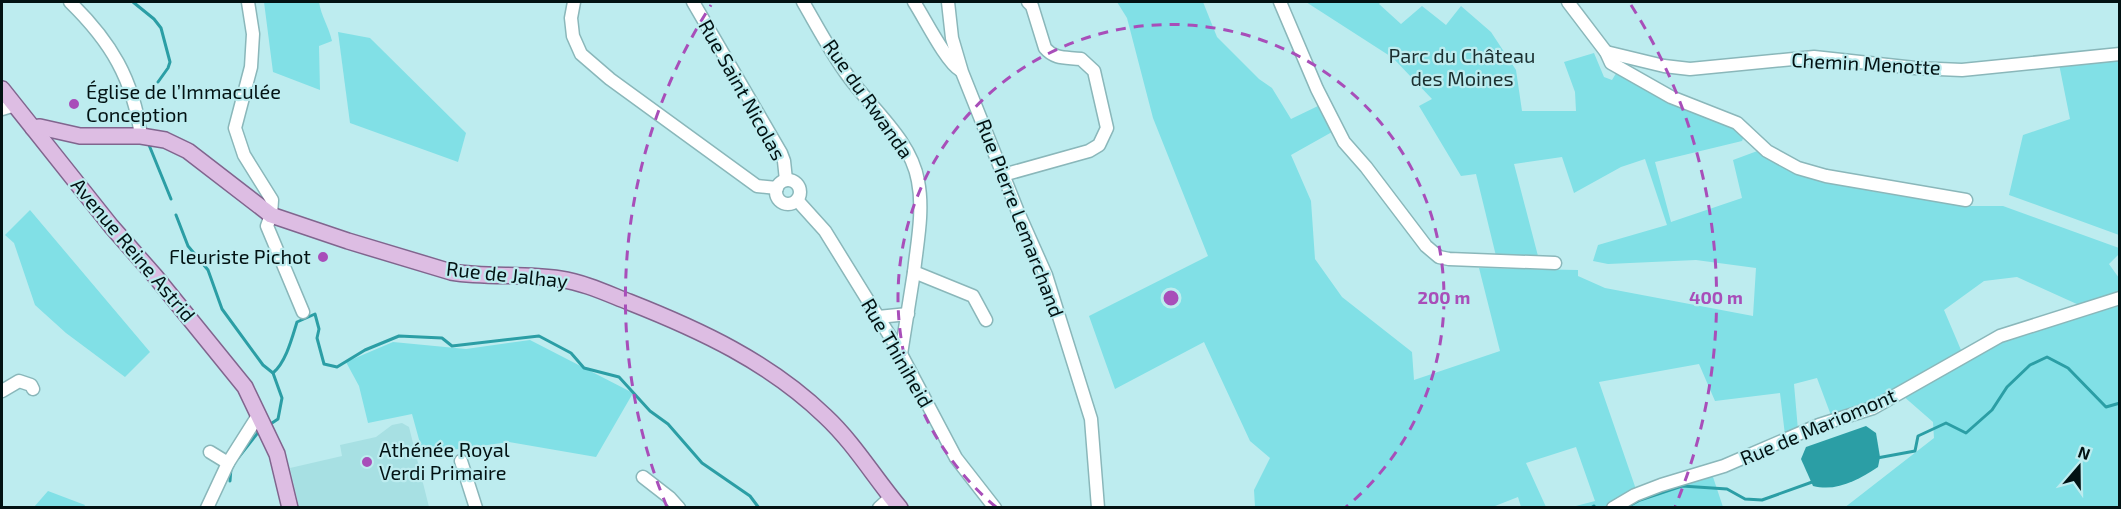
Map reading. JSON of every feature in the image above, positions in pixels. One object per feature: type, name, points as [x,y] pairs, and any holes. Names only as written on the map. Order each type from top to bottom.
[{"type":"main road","name":"Avenue Reine Astrid","points":[[2,89],[8,107],[33,128],[245,387],[260,414],[277,454],[290,507]]},
{"type":"main road","name":"Rue de Jalhay","points":[[33,128],[40,127],[80,136],[141,136],[165,140],[188,151],[271,215],[451,272],[559,279],[585,284],[685,323],[751,359],[826,416],[846,438],[890,504]]},
{"type":"street","points":[[70,2],[91,22],[118,61],[129,84],[141,136]]},
{"type":"street","points":[[248,2],[253,34],[251,68],[235,128],[244,155],[272,200],[271,215],[267,226],[303,312]]},
{"type":"street","name":"Rue Thiniheid","points":[[574,2],[573,36],[581,54],[610,79],[757,186],[781,184],[790,180],[797,184],[800,192],[797,200],[790,203],[782,202],[777,196],[781,184]]},
{"type":"street","name":"Rue Saint Nicolas","points":[[693,2],[781,153],[784,161],[781,184]]},
{"type":"street","name":"Rue du Rwanda","points":[[803,2],[847,75],[898,137],[915,167],[920,201],[914,272],[900,354]]},
{"type":"street","points":[[914,2],[955,68],[963,72]]},
{"type":"street","name":"Rue Pierre Lemarchand","points":[[948,2],[952,38],[963,72],[1003,175],[1046,275],[1090,419],[1098,507]]},
{"type":"street","points":[[1003,175],[1089,151],[1104,139],[1107,128],[1094,71],[1082,59],[1063,58],[1048,52],[1032,6],[1028,2]]},
{"type":"street","points":[[1280,2],[1317,89],[1344,142],[1426,246],[1439,257],[1449,259],[1555,263]]},
{"type":"street","points":[[1568,2],[1606,52],[1611,63],[1671,97],[1737,123],[1767,151],[1798,168],[1826,177],[1966,200]]},
{"type":"street","name":"Chemin Menotte","points":[[1606,52],[1664,66],[1690,69],[1814,57],[1915,68],[1962,70],[2120,54]]},
{"type":"street","name":"Rue Thiniheid","points":[[797,200],[825,231],[900,354],[956,458],[995,507]]},
{"type":"street","points":[[914,272],[973,296],[986,320]]},
{"type":"street","name":"Rue de Mariomont","points":[[1613,507],[1661,485],[1724,466],[1819,425],[1873,408],[2000,336],[2120,298]]},
{"type":"street","points":[[878,317],[908,314]]},
{"type":"street","points":[[2,392],[19,381],[33,389]]},
{"type":"street","points":[[207,507],[228,463],[260,414]]},
{"type":"street","points":[[210,452],[228,463]]},
{"type":"street","points":[[461,461],[476,507]]},
{"type":"street","points":[[643,477],[679,507]]},
{"type":"shaded area","name":"Athénée Royal Verdi Primaire","points":[[402,423],[409,427],[429,507],[299,507],[290,468],[342,456],[340,445],[376,437],[392,425]]},
{"type":"shaded area","points":[[1866,426],[1876,433],[1880,457],[1878,467],[1847,484],[1830,487],[1813,486],[1801,459],[1806,447]]},
{"type":"green space","points":[[264,2],[319,2],[332,41],[319,46],[320,90],[273,72]]},
{"type":"green space","name":"Parc du Château des Moines","points":[[1117,2],[1203,2],[1217,37],[1259,79],[1272,88],[1291,119],[1318,106],[1332,132],[1291,155],[1311,201],[1315,259],[1342,297],[1412,352],[1414,380],[1500,351],[1479,268],[1578,270],[1578,276],[1605,288],[1753,316],[1756,268],[1696,260],[1608,264],[1593,261],[1598,245],[1667,225],[1645,159],[1621,167],[1574,193],[1562,157],[1514,164],[1538,256],[1496,256],[1476,174],[1461,176],[1419,106],[1432,99],[1393,58],[1306,2],[1381,2],[1379,4],[1401,24],[1422,6],[1446,25],[1461,6],[1491,32],[1516,70],[1522,111],[1576,111],[1575,92],[1564,62],[1594,53],[1604,77],[1612,80],[1618,70],[1667,97],[1737,130],[1744,136],[1742,141],[1655,162],[1671,222],[1742,198],[1733,160],[1760,150],[1784,166],[1818,180],[1966,206],[2003,206],[2119,248],[2119,254],[2109,264],[2119,278],[2119,293],[2079,305],[2017,277],[1984,281],[1944,310],[1961,350],[1874,403],[1832,418],[1817,378],[1794,384],[1798,430],[1785,435],[1780,393],[1715,401],[1699,364],[1599,382],[1640,501],[1676,482],[1712,474],[1723,507],[1572,507],[1595,501],[1576,447],[1526,463],[1546,507],[1521,507],[1518,497],[1490,508],[1255,507],[1254,490],[1270,458],[1250,441],[1204,342],[1115,389],[1089,316],[1208,256],[1153,118],[1127,18]]},
{"type":"green space","points":[[338,32],[370,38],[466,133],[458,162],[350,123]]},
{"type":"green space","points":[[2119,58],[2119,235],[2009,195],[2023,135],[2070,119],[2059,64]]},
{"type":"green space","points":[[30,210],[150,352],[125,377],[66,333],[35,305],[14,243],[5,235]]},
{"type":"green space","points":[[2119,306],[2119,507],[1844,508],[1934,438],[1933,422],[1902,395],[1944,371],[2019,334]]},
{"type":"green space","points":[[530,340],[633,393],[596,457],[509,442],[423,454],[412,414],[368,423],[359,386],[346,362],[393,342],[466,349]]},
{"type":"green space","points":[[48,491],[85,505],[84,507],[34,507]]},
{"type":"waterway","points":[[133,2],[154,19],[161,28],[170,62],[158,82]]},
{"type":"waterway","points":[[149,145],[171,199]]},
{"type":"waterway","points":[[176,215],[188,246],[208,270],[222,309],[263,365],[273,373],[282,398],[278,419],[272,423]]},
{"type":"waterway","points":[[273,373],[285,356],[297,322],[315,314],[319,329],[317,338],[324,364],[337,367],[365,350],[399,336],[442,338],[452,346],[539,336],[571,353],[584,368],[619,377],[650,411],[668,424],[702,463],[750,496],[759,508]]},
{"type":"waterway","points":[[1877,458],[1915,451],[1918,436],[1946,423],[1966,433],[1992,410],[2007,387],[2030,365],[2047,357],[2068,368],[2106,407],[2120,403]]},
{"type":"waterway","points":[[238,458],[260,430]]},
{"type":"waterway","points":[[230,481],[231,468]]},
{"type":"waterway","points":[[1625,508],[1640,500],[1682,486],[1727,489],[1745,499],[1762,500],[1815,481]]},
{"type":"waterway","points":[[1591,508],[1594,506],[1595,508]]},
{"type":"place","name":"Église de l’Immaculée Conception","points":[[74,104]]},
{"type":"place","name":"Fleuriste Pichot","points":[[323,257]]},
{"type":"place","name":"Athénée Royal Verdi Primaire","points":[[367,462]]}]
